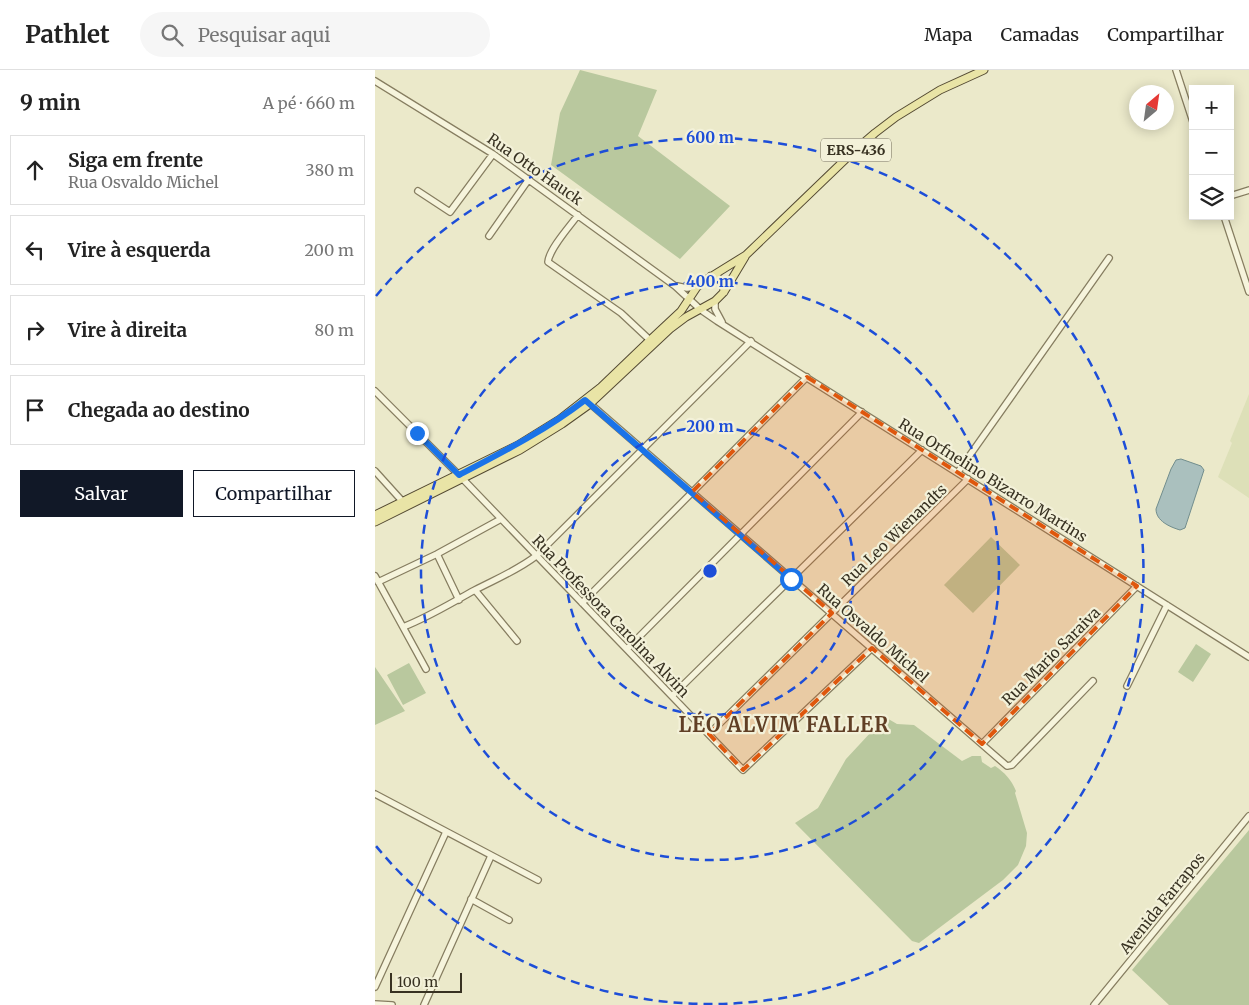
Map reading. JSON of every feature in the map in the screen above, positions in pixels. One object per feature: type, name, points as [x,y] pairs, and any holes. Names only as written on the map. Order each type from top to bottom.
[{"type":"main road","name":"ERS-436","points":[[375,515],[520,450],[562,424],[652,342],[691,299],[697,287],[711,276],[746,255],[875,133],[896,117],[940,90],[985,70]]},
{"type":"main road","name":"ERS-436","points":[[652,342],[686,316],[701,310],[715,301],[724,292],[746,255]]},
{"type":"main road","points":[[711,276],[715,276],[723,282],[724,292]]},
{"type":"main road","name":"ERS-436","points":[[375,522],[461,477]]},
{"type":"street","points":[[1176,70],[1189,110]]},
{"type":"street","name":"Rua Otto Hauck","points":[[375,81],[493,154],[675,286]]},
{"type":"street","points":[[418,191],[450,212],[493,154]]},
{"type":"street","points":[[489,236],[529,179]]},
{"type":"street","points":[[1234,195],[1249,190]]},
{"type":"street","points":[[578,215],[552,250],[548,259],[549,263],[621,313],[652,342]]},
{"type":"street","points":[[1225,220],[1249,292]]},
{"type":"street","points":[[958,472],[1109,258]]},
{"type":"street","points":[[675,286],[697,287]]},
{"type":"street","name":"Rua Orfnelino Bizarro Martins","points":[[675,286],[701,310],[1249,657]]},
{"type":"street","points":[[715,301],[715,309],[723,324]]},
{"type":"street","points":[[403,627],[459,600],[536,556],[751,342]]},
{"type":"street","points":[[582,603],[807,377]]},
{"type":"street","name":"Rua Professora Carolina Alvim","points":[[375,391],[461,477],[743,770],[872,648]]},
{"type":"street","name":"Rua Osvaldo Michel","points":[[588,402],[1009,767],[1093,681]]},
{"type":"street","points":[[627,649],[862,412]]},
{"type":"street","points":[[672,696],[922,450]]},
{"type":"street","points":[[375,471],[403,502]]},
{"type":"street","name":"Rua Leo Wienandts","points":[[709,734],[968,479]]},
{"type":"street","points":[[426,669],[377,579],[437,554],[501,519]]},
{"type":"street","points":[[437,554],[459,600]]},
{"type":"street","name":"Rua Mario Saraiva","points":[[982,744],[1137,586]]},
{"type":"street","points":[[475,590],[517,641]]},
{"type":"street","points":[[1127,686],[1167,605]]},
{"type":"street","points":[[375,794],[538,880]]},
{"type":"street","name":"Avenida Farrapos","points":[[1094,1005],[1249,816]]},
{"type":"street","points":[[375,987],[446,832]]},
{"type":"street","points":[[424,1005],[491,856]]},
{"type":"street","points":[[471,899],[509,920]]},
{"type":"street","points":[[375,1004],[392,1005]]},
{"type":"highlighted area","points":[[807,377],[1137,586],[982,744],[872,648],[743,770],[709,734],[832,613],[692,492]]},
{"type":"green space","points":[[580,70],[657,90],[638,136],[730,206],[680,259],[551,165],[560,113]]},
{"type":"green space","points":[[1249,394],[1249,498],[1218,477]]},
{"type":"green space","points":[[991,537],[1020,565],[973,613],[944,585]]},
{"type":"green space","points":[[1196,644],[1211,654],[1193,682],[1178,672]]},
{"type":"green space","points":[[409,663],[426,693],[403,705],[387,675]]},
{"type":"green space","points":[[375,667],[405,711],[375,725]]},
{"type":"green space","points":[[885,717],[897,724],[914,725],[962,761],[972,756],[981,756],[982,762],[991,768],[995,766],[1002,771],[1016,791],[1027,833],[1026,846],[1018,865],[1003,880],[919,943],[912,941],[795,823],[818,808],[846,759]]},
{"type":"green space","points":[[1249,830],[1249,1005],[1169,1005],[1132,970]]},
{"type":"water","points":[[1181,459],[1201,466],[1204,470],[1185,528],[1180,530],[1161,520],[1156,509],[1171,469],[1176,460]]},
{"type":"district","name":"LÉO ALVIM FALLER","points":[[784,724]]},
{"type":"route","points":[[417,433],[459,475],[518,445],[560,420],[585,400],[791,579]]}]
